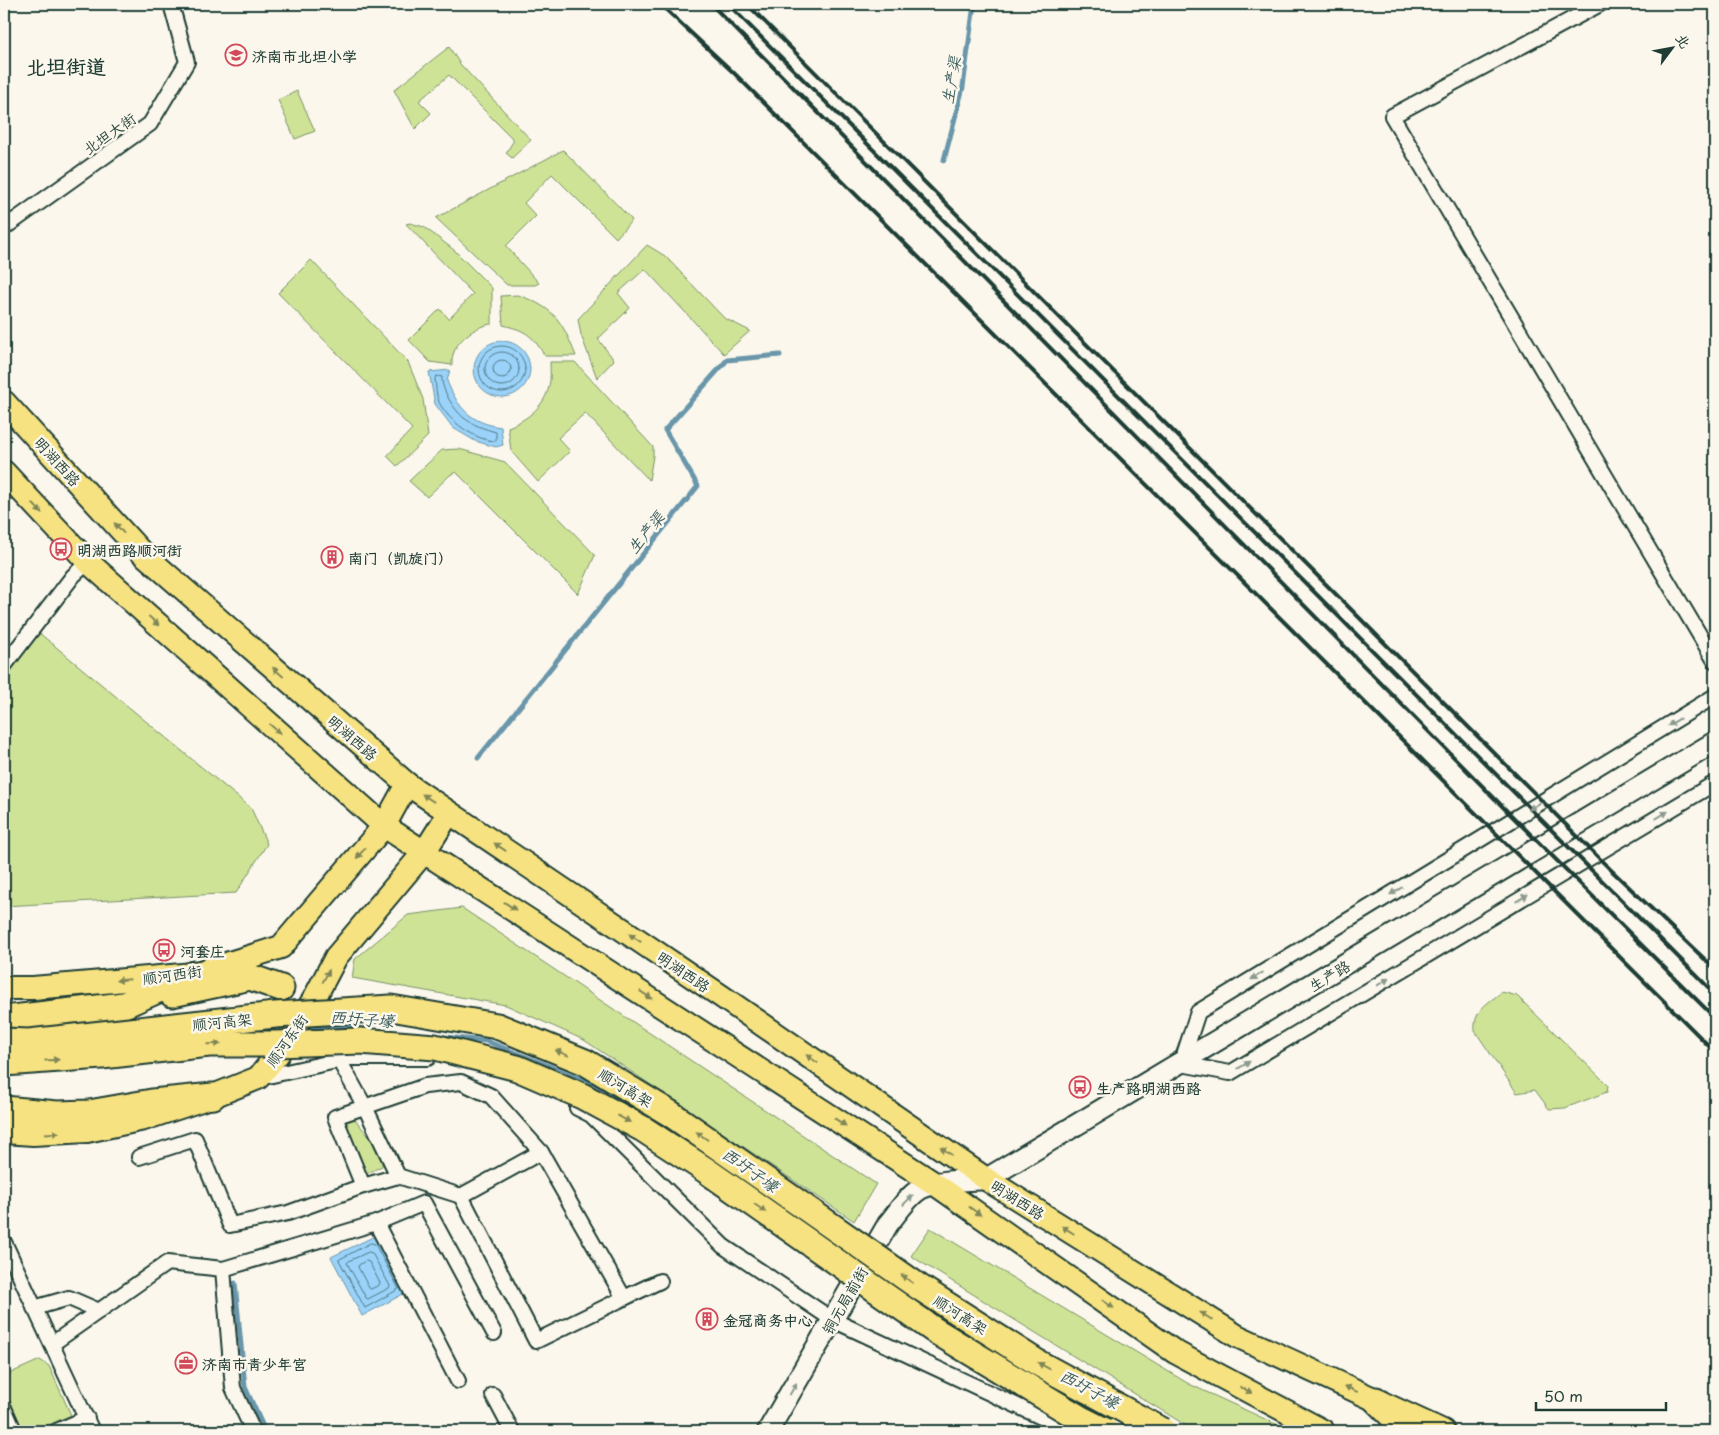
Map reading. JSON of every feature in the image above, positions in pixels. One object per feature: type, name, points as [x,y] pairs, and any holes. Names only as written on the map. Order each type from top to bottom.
[{"type":"highway","points":[[124,1005],[194,974]]},
{"type":"highway","points":[[4,1019],[124,1005],[250,977],[281,988]]},
{"type":"highway","name":"顺河高架","points":[[4,1041],[29,1042],[274,1015],[390,1008],[497,1026],[585,1062],[671,1114],[919,1287],[1038,1363],[1163,1431]]},
{"type":"highway","name":"顺河高架","points":[[4,1063],[102,1056],[209,1044],[360,1041],[435,1047],[517,1068],[582,1096],[643,1129],[708,1171],[934,1330],[1081,1419],[1105,1431]]},
{"type":"highway","points":[[4,1109],[57,1114],[89,1113],[152,1102],[213,1096]]},
{"type":"highway","points":[[1376,1400],[1407,1431]]},
{"type":"main road","name":"明湖西路","points":[[4,402],[140,551],[407,784],[721,996],[986,1179],[1237,1336],[1443,1431]]},
{"type":"main road","points":[[4,472],[88,562],[384,826],[935,1184],[1175,1352],[1324,1431]]},
{"type":"main road","name":"生产路","points":[[935,1184],[986,1179],[1181,1064],[1715,742]]},
{"type":"main road","name":"顺河西街","points":[[4,988],[33,988],[194,974],[281,947],[384,826],[407,784]]},
{"type":"main road","name":"顺河东街","points":[[4,1132],[33,1134],[87,1131],[144,1119],[213,1096],[258,1078],[278,1054],[314,999],[336,957],[425,851],[449,813]]},
{"type":"main road","points":[[235,961],[262,974],[281,988],[288,1001],[291,1012],[278,1054]]},
{"type":"main road","name":"铜元局前街","points":[[768,1431],[888,1224],[907,1200],[920,1189],[935,1184]]},
{"type":"street","name":"北坦大街","points":[[4,228],[150,124],[187,62],[171,4]]},
{"type":"street","points":[[1600,4],[1392,116],[1715,661]]},
{"type":"street","points":[[4,666],[73,576],[88,562]]},
{"type":"street","points":[[1715,696],[1198,1012],[1181,1064],[1230,1073],[1715,783]]},
{"type":"street","points":[[258,1078],[350,1058],[440,1058],[519,1079],[591,1114],[724,1246],[833,1320],[1071,1431]]},
{"type":"street","points":[[339,1060],[365,1107],[398,1176]]},
{"type":"street","points":[[363,1186],[335,1117],[425,1086],[461,1082],[490,1096],[541,1152],[624,1298]]},
{"type":"street","points":[[139,1157],[195,1139],[230,1225],[288,1213],[363,1186],[398,1176],[461,1196],[536,1342],[660,1281]]},
{"type":"street","points":[[461,1196],[541,1152]]},
{"type":"street","points":[[485,1182],[500,1182]]},
{"type":"street","points":[[52,1344],[167,1263],[223,1269],[376,1223],[424,1203],[494,1333]]},
{"type":"street","points":[[376,1223],[458,1381]]},
{"type":"street","points":[[4,1242],[92,1431]]},
{"type":"street","points":[[223,1269],[233,1388],[253,1431]]},
{"type":"street","points":[[34,1308],[69,1298],[99,1311]]},
{"type":"street","points":[[493,1395],[512,1431]]},
{"type":"street","points":[[4,1408],[12,1426],[4,1430]]},
{"type":"street","points":[[57,1431],[87,1418]]},
{"type":"green space","points":[[449,47],[460,64],[531,140],[512,158],[506,153],[514,140],[449,75],[419,101],[431,113],[415,129],[394,90]]},
{"type":"green space","points":[[297,91],[315,131],[295,139],[278,100]]},
{"type":"green space","points":[[563,150],[632,220],[616,238],[552,174],[524,203],[536,216],[506,246],[539,283],[535,285],[507,285],[436,218]]},
{"type":"green space","points":[[410,223],[424,227],[454,250],[492,288],[492,324],[470,333],[460,342],[452,357],[452,365],[430,362],[409,340],[440,309],[449,319],[473,294],[406,224]]},
{"type":"green space","points":[[647,245],[665,256],[724,318],[750,331],[724,354],[645,269],[618,293],[630,308],[598,339],[614,360],[597,378],[581,335],[578,319]]},
{"type":"green space","points":[[311,260],[408,362],[423,399],[428,436],[397,466],[387,456],[412,429],[278,293]]},
{"type":"green space","points":[[518,295],[541,305],[556,317],[576,356],[545,356],[528,334],[503,325],[501,296]]},
{"type":"green space","points":[[550,362],[575,362],[653,447],[649,480],[585,413],[558,438],[570,451],[538,482],[511,451],[508,427],[528,416],[544,400],[550,383]]},
{"type":"green space","points":[[459,449],[505,462],[595,555],[578,594],[456,472],[450,475],[427,497],[409,481],[442,450]]},
{"type":"green space","points":[[33,628],[251,808],[267,844],[236,893],[4,906],[4,666]]},
{"type":"green space","points":[[462,908],[876,1184],[854,1221],[584,1040],[506,1005],[352,978],[355,959],[408,915]]},
{"type":"green space","points":[[1502,992],[1517,996],[1608,1085],[1607,1092],[1565,1108],[1549,1109],[1535,1090],[1517,1093],[1475,1031],[1476,1018],[1479,1012]]},
{"type":"green space","points":[[354,1118],[382,1153],[382,1166],[368,1173],[358,1164],[350,1141],[345,1121]]},
{"type":"green space","points":[[930,1228],[1189,1384],[1291,1431],[1195,1431],[911,1256]]},
{"type":"green space","points":[[40,1360],[49,1366],[71,1415],[34,1431],[22,1431],[4,1389],[4,1376]]},
{"type":"water","points":[[496,341],[508,341],[522,349],[530,363],[528,380],[522,389],[508,397],[496,397],[486,392],[479,385],[474,375],[474,363],[479,353],[486,346]]},
{"type":"water","points":[[450,370],[447,381],[456,399],[467,413],[474,418],[481,422],[501,427],[503,445],[496,447],[475,441],[453,428],[435,404],[429,372]]},
{"type":"water","points":[[375,1236],[407,1292],[362,1316],[331,1257]]},
{"type":"waterway","name":"生产渠","points":[[944,160],[963,87],[974,4]]},
{"type":"waterway","name":"生产渠","points":[[478,758],[698,486],[665,430],[727,360],[780,355]]},
{"type":"waterway","name":"西圩子壕","points":[[307,1029],[335,1026],[364,1029]]},
{"type":"waterway","name":"西圩子壕","points":[[264,1032],[275,1031]]},
{"type":"waterway","name":"西圩子壕","points":[[444,1037],[486,1041],[599,1086],[679,1134]]},
{"type":"waterway","name":"西圩子壕","points":[[698,1148],[737,1177]]},
{"type":"waterway","name":"西圩子壕","points":[[781,1208],[860,1262]]},
{"type":"waterway","name":"西圩子壕","points":[[867,1267],[975,1338]]},
{"type":"waterway","name":"生产渠","points":[[235,1283],[245,1387],[265,1431]]},
{"type":"railway","points":[[660,4],[734,73],[1715,1052]]},
{"type":"railway","points":[[711,4],[1506,810],[1715,1018]]},
{"type":"railway","points":[[728,4],[1715,994]]},
{"type":"railway","points":[[747,4],[1610,869],[1715,969]]},
{"type":"place","name":"济南市北坦小学","points":[[236,55]]},
{"type":"place","name":"明湖西路顺河街","points":[[61,549]]},
{"type":"place","name":"南门（凯旋门）","points":[[332,557]]},
{"type":"place","name":"河套庄","points":[[164,950]]},
{"type":"place","name":"生产路明湖西路","points":[[1080,1087]]},
{"type":"place","name":"金冠商务中心","points":[[707,1319]]},
{"type":"place","name":"济南市青少年宫","points":[[186,1363]]},
{"type":"district","name":"北坦街道","points":[[66,66]]}]
